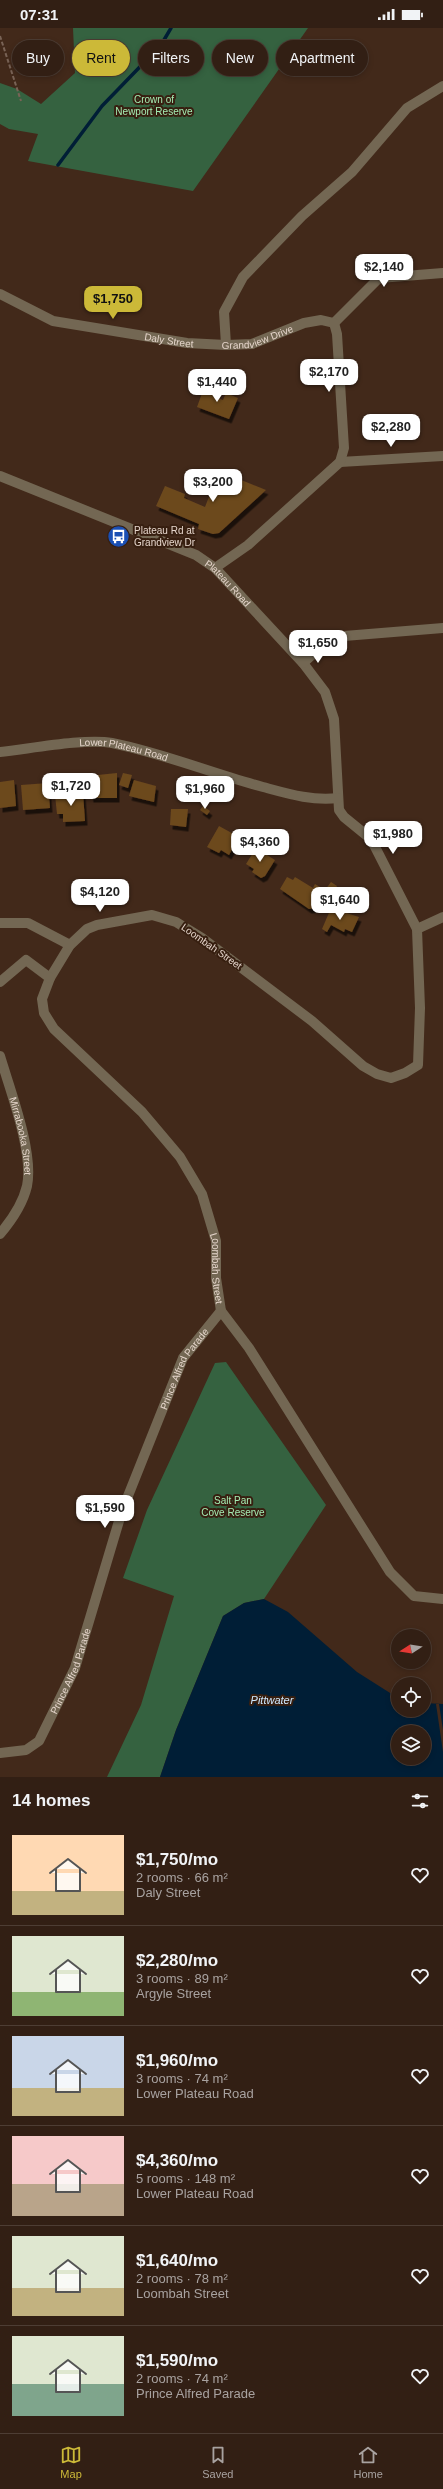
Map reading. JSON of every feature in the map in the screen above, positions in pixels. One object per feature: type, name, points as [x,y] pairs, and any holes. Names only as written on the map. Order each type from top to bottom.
[{"type":"street","name":"Grandview Drive","points":[[334,323],[321,320],[304,323],[252,344],[226,346],[224,312],[243,277],[302,216],[352,172],[406,108],[443,86]]},
{"type":"street","points":[[215,568],[248,545],[340,462],[344,448],[337,334],[334,323],[379,278],[443,273]]},
{"type":"street","name":"Daly Street","points":[[0,294],[53,321],[187,343],[226,346]]},
{"type":"street","points":[[340,462],[443,456]]},
{"type":"street","name":"Plateau Road","points":[[0,476],[196,555],[215,568],[303,663],[325,692],[334,720],[338,798]]},
{"type":"street","points":[[303,663],[332,637],[443,628]]},
{"type":"street","name":"Lower Plateau Road","points":[[0,752],[110,743],[142,750],[222,777],[288,794],[318,800],[338,798]]},
{"type":"street","name":"Loombah Street","points":[[221,1311],[216,1278],[216,1241],[202,1194],[180,1157],[142,1112],[54,1029],[44,1013],[42,999],[50,978],[70,945],[87,929],[97,925],[152,916],[176,922],[202,938],[263,982],[363,1066],[377,1074],[391,1078],[405,1073],[418,1065],[420,1008],[417,929],[371,839],[344,817],[340,810],[338,798]]},
{"type":"street","points":[[417,929],[443,917]]},
{"type":"street","points":[[0,924],[28,923],[70,945]]},
{"type":"street","points":[[0,982],[26,960],[50,978]]},
{"type":"street","name":"Mirrabooka Street","points":[[0,1056],[26,1151],[27,1186],[12,1220],[0,1234]]},
{"type":"street","points":[[221,1311],[249,1348],[390,1572],[414,1596],[443,1600]]},
{"type":"street","name":"Prince Alfred Parade","points":[[0,1752],[26,1750],[39,1741],[75,1668],[122,1511],[183,1358],[221,1311]]},
{"type":"path","points":[[0,36],[21,101]]},
{"type":"green space","name":"Crown of Newport Reserve","points":[[73,28],[308,28],[300,40],[276,40],[276,73],[193,191],[28,161],[38,134],[9,129],[0,124],[0,83],[17,89],[41,104],[72,76],[130,76],[130,40],[74,40]]},
{"type":"green space","name":"Salt Pan Cove Reserve","points":[[226,1362],[326,1505],[264,1599],[244,1603],[223,1616],[176,1730],[160,1777],[107,1777],[141,1705],[174,1596],[123,1578],[147,1510],[215,1363]]},
{"type":"water","name":"Pittwater","points":[[264,1599],[288,1612],[357,1672],[391,1694],[391,1717],[431,1717],[431,1703],[443,1704],[443,1777],[160,1777],[176,1730],[223,1616],[244,1603]]},
{"type":"pier","points":[[436,1704],[439,1704],[443,1730],[443,1752]]},
{"type":"building","points":[[205,385],[218,390],[214,397],[223,400],[226,393],[238,398],[229,419],[197,407]]},
{"type":"building","points":[[219,471],[266,490],[219,533],[213,534],[198,529],[199,524],[156,506],[165,486],[185,494],[184,498],[205,507]]},
{"type":"building","points":[[117,773],[117,798],[91,798],[88,776]]},
{"type":"building","points":[[123,773],[132,775],[128,788],[119,785]]},
{"type":"building","points":[[14,780],[16,806],[0,808],[0,782]]},
{"type":"building","points":[[134,780],[156,786],[154,802],[129,796]]},
{"type":"building","points":[[48,783],[50,808],[23,810],[21,785]]},
{"type":"building","points":[[83,793],[85,821],[63,822],[63,814],[57,814],[55,795]]},
{"type":"building","points":[[203,806],[210,811],[207,815],[200,810]]},
{"type":"building","points":[[171,809],[188,809],[186,827],[170,825]]},
{"type":"building","points":[[219,826],[239,837],[229,855],[221,850],[219,853],[207,847]]},
{"type":"building","points":[[256,848],[275,860],[265,876],[261,878],[252,872],[254,869],[246,864]]},
{"type":"building","points":[[287,877],[293,880],[295,877],[313,888],[315,884],[325,890],[331,882],[337,886],[327,907],[318,902],[315,908],[309,909],[280,889]]},
{"type":"building","points":[[331,908],[359,917],[352,932],[345,929],[344,932],[331,925],[327,932],[322,929]]},
{"type":"waterway","points":[[58,165],[102,106],[161,45],[171,28]]},
{"type":"place","name":"Plateau Rd at Grandview Dr","points":[[119,536]]}]
